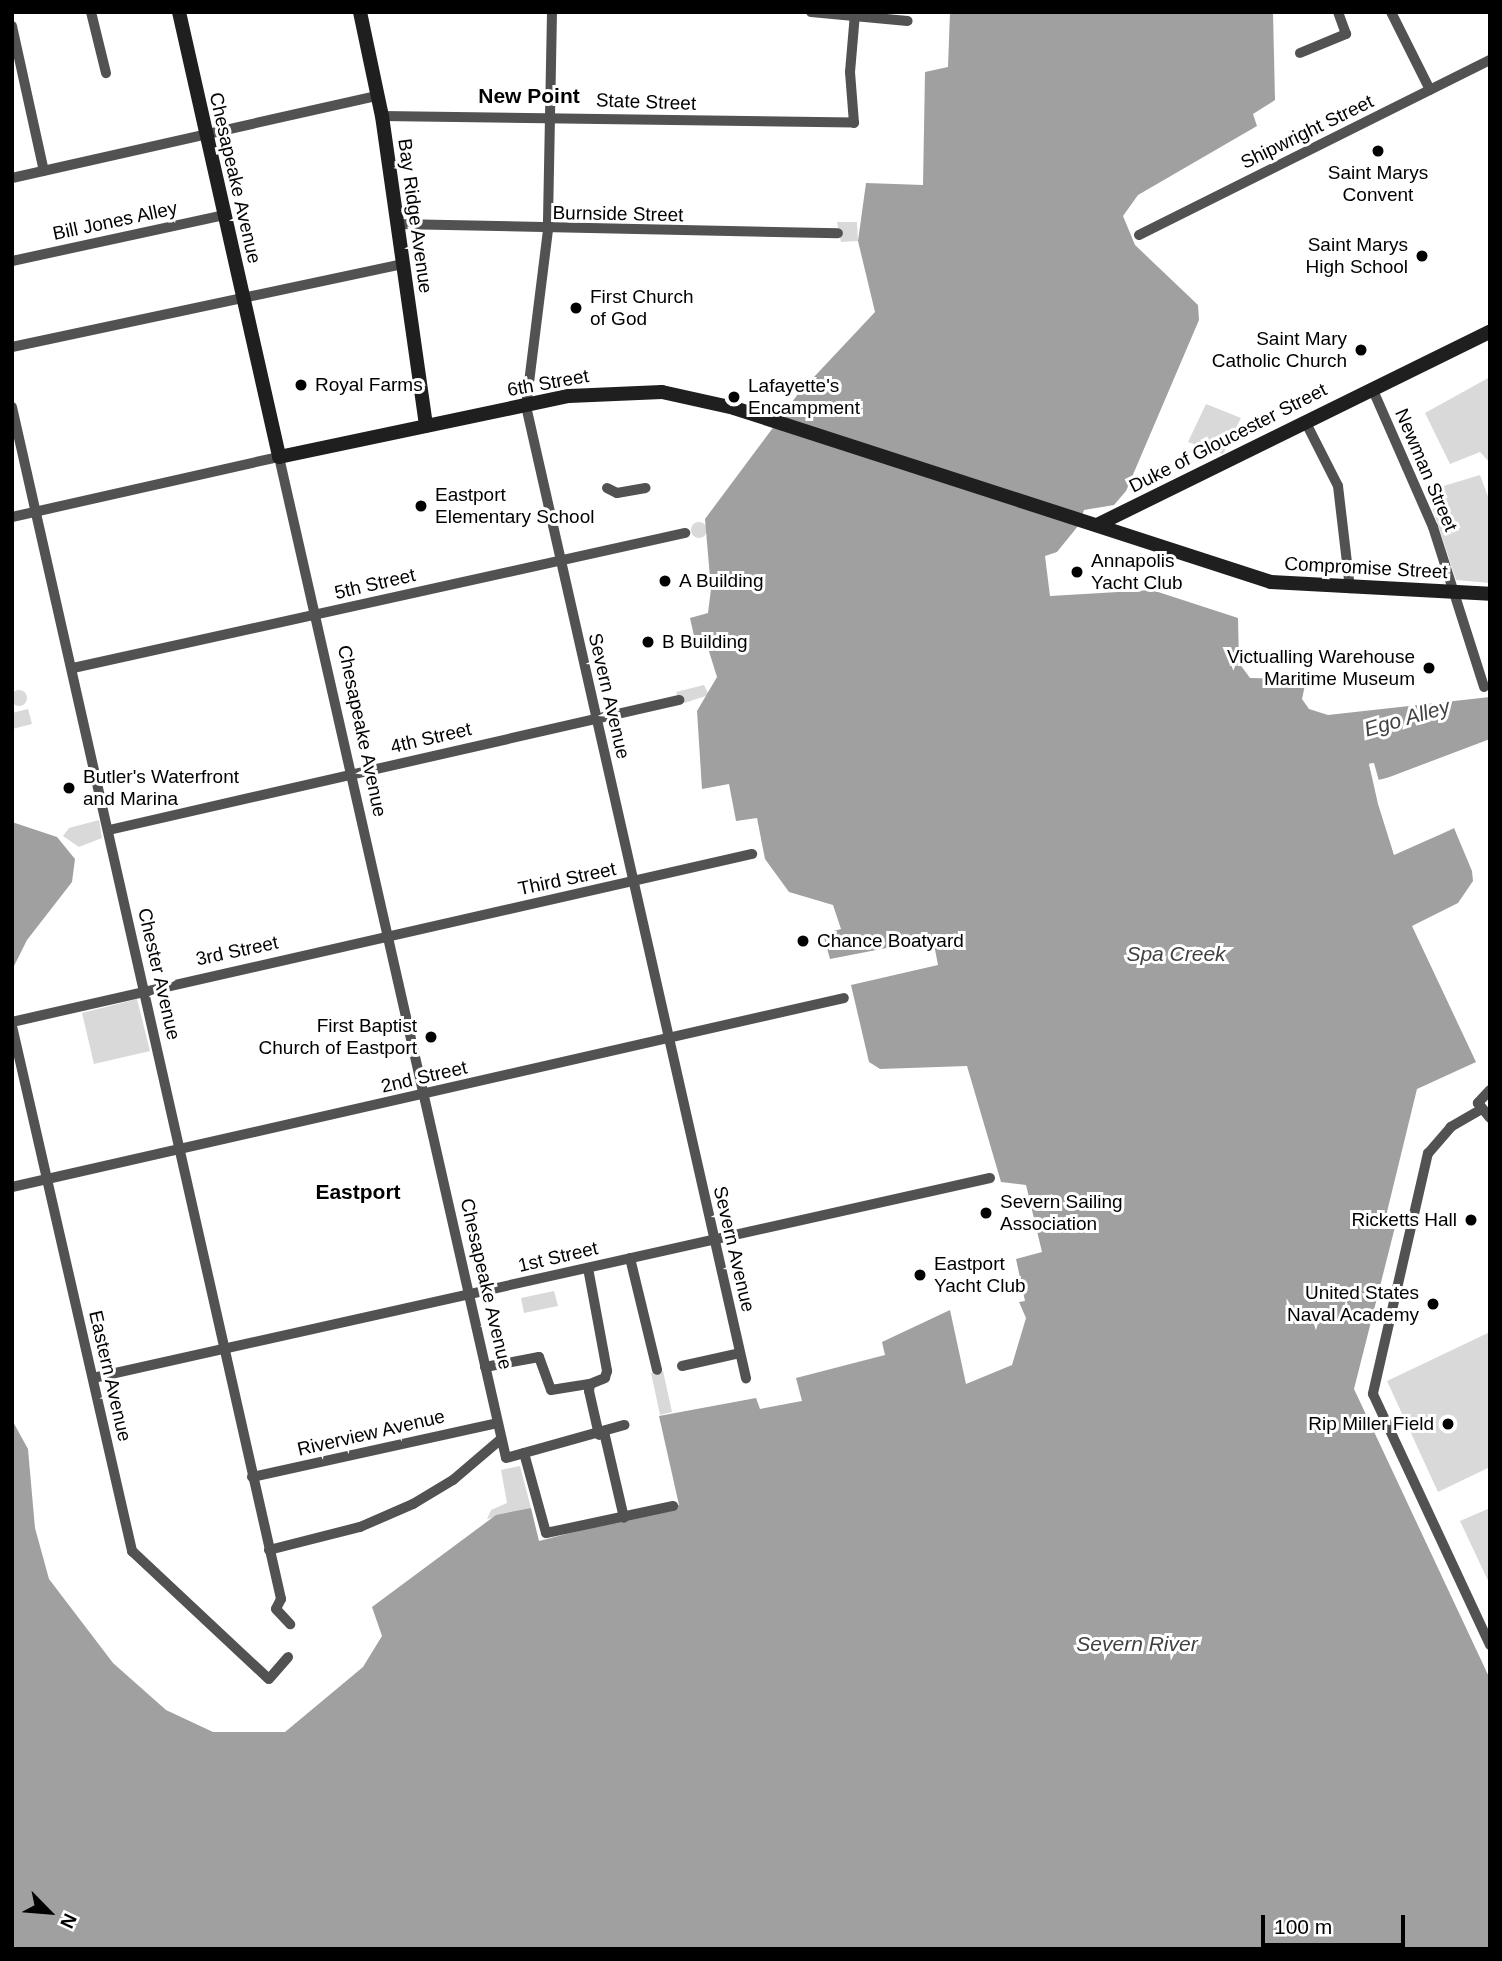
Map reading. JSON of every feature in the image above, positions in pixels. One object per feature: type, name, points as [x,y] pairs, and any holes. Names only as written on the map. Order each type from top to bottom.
[{"type":"main road","name":"Chesapeake Avenue","points":[[179,12],[279,457]]},
{"type":"main road","name":"Bay Ridge Avenue","points":[[360,12],[382,116],[426,426]]},
{"type":"main road","name":"Duke of Gloucester Street","points":[[1097,525],[1304,421],[1490,332]]},
{"type":"main road","name":"6th Street","points":[[279,457],[577,395],[662,392],[734,408],[1082,520]]},
{"type":"main road","name":"Compromise Street","points":[[1082,520],[1271,582],[1490,594]]},
{"type":"street","points":[[91,12],[106,73]]},
{"type":"street","name":"Severn Avenue","points":[[552,12],[548,230],[526,406],[746,1378]]},
{"type":"street","points":[[811,12],[908,21]]},
{"type":"street","points":[[1300,53],[1346,34],[1338,12]]},
{"type":"street","points":[[1391,12],[1430,90]]},
{"type":"street","name":"State Street","points":[[382,116],[548,117],[826,125],[855,123],[850,72],[855,15]]},
{"type":"street","points":[[12,26],[44,171]]},
{"type":"street","name":"Shipwright Street","points":[[1139,235],[1490,60]]},
{"type":"street","points":[[12,178],[377,96]]},
{"type":"street","name":"Bill Jones Alley","points":[[12,261],[225,215]]},
{"type":"street","name":"Burnside Street","points":[[397,224],[548,230],[838,233]]},
{"type":"street","points":[[12,347],[402,264]]},
{"type":"street","name":"Newman Street","points":[[1372,388],[1420,494],[1484,687]]},
{"type":"street","name":"Chester Avenue","points":[[12,407],[281,1599],[276,1609],[290,1624]]},
{"type":"street","points":[[1304,421],[1338,486],[1350,588]]},
{"type":"street","name":"6th Street","points":[[12,517],[279,457]]},
{"type":"street","name":"Chesapeake Avenue","points":[[279,457],[317,615],[497,1423],[506,1458],[524,1453]]},
{"type":"street","points":[[607,488],[617,492],[646,488]]},
{"type":"street","name":"5th Street","points":[[73,668],[685,533]]},
{"type":"street","name":"4th Street","points":[[109,830],[678,700]]},
{"type":"street","name":"Third Street","points":[[388,936],[633,883],[752,854]]},
{"type":"street","name":"3rd Street","points":[[12,1024],[144,989],[388,936]]},
{"type":"street","name":"2nd Street","points":[[12,1187],[844,998]]},
{"type":"street","name":"Eastern Avenue","points":[[12,1024],[132,1551],[268,1679],[288,1657]]},
{"type":"street","points":[[1480,1110],[1481,1095],[1490,1090]]},
{"type":"street","points":[[1480,1110],[1490,1118]]},
{"type":"street","points":[[1480,1110],[1451,1127],[1428,1153],[1386,1326],[1373,1394],[1490,1645]]},
{"type":"street","name":"1st Street","points":[[93,1378],[990,1178]]},
{"type":"street","points":[[630,1258],[657,1370]]},
{"type":"street","points":[[485,1367],[539,1357],[551,1390],[590,1384],[605,1378],[607,1371],[588,1268]]},
{"type":"street","points":[[682,1366],[740,1353]]},
{"type":"street","points":[[590,1384],[624,1518]]},
{"type":"street","name":"Riverview Avenue","points":[[252,1478],[497,1423]]},
{"type":"street","points":[[624,1425],[524,1453],[542,1530],[553,1534],[673,1506]]},
{"type":"street","points":[[269,1550],[360,1527],[413,1504],[453,1480],[501,1439]]},
{"type":"shaded area","points":[[837,222],[857,222],[858,241],[841,242]]},
{"type":"shaded area","points":[[1490,377],[1490,463],[1480,452],[1450,464],[1425,413]]},
{"type":"shaded area","points":[[1206,404],[1241,418],[1223,454],[1188,442]]},
{"type":"shaded area","points":[[1480,475],[1490,502],[1490,583],[1456,580],[1427,491]]},
{"type":"shaded area","points":[[699,522],[705,524],[705,536],[699,538],[693,536],[691,530],[693,524]]},
{"type":"shaded area","points":[[704,685],[709,695],[681,704],[676,692]]},
{"type":"shaded area","points":[[16,690],[22,690],[27,698],[25,704],[16,706],[11,701],[11,695]]},
{"type":"shaded area","points":[[28,709],[32,724],[12,729],[12,713]]},
{"type":"shaded area","points":[[99,820],[102,838],[79,847],[63,836],[69,828]]},
{"type":"shaded area","points":[[137,999],[150,1051],[94,1064],[82,1013]]},
{"type":"shaded area","points":[[554,1291],[558,1306],[524,1313],[521,1298]]},
{"type":"shaded area","name":"Rip Miller Field","points":[[1490,1332],[1490,1467],[1438,1492],[1387,1381]]},
{"type":"shaded area","points":[[663,1371],[672,1412],[660,1415],[651,1373]]},
{"type":"shaded area","points":[[520,1466],[531,1508],[487,1519],[491,1510],[507,1503],[501,1470]]},
{"type":"shaded area","points":[[1490,1508],[1490,1585],[1460,1521]]},
{"type":"water","points":[[950,12],[1273,12],[1275,100],[1253,114],[1257,126],[1138,195],[1123,216],[1135,245],[1198,305],[1199,320],[1126,491],[1114,505],[1084,510],[1078,526],[1057,552],[1045,556],[1050,596],[1152,590],[1238,618],[1239,663],[1250,678],[1293,679],[1309,666],[1302,699],[1309,709],[1328,715],[1490,697],[1490,739],[1379,781],[1374,763],[1369,764],[1394,854],[1454,828],[1472,871],[1473,881],[1458,903],[1412,926],[1476,1062],[1417,1089],[1386,1216],[1397,1219],[1354,1389],[1490,1679],[1490,1949],[12,1949],[12,1420],[28,1449],[35,1528],[49,1579],[113,1663],[166,1710],[213,1732],[285,1732],[363,1667],[382,1636],[372,1607],[496,1515],[531,1508],[539,1541],[679,1505],[659,1416],[756,1398],[760,1409],[802,1401],[796,1378],[885,1355],[882,1342],[950,1310],[966,1384],[1012,1365],[1026,1318],[1019,1302],[1025,1301],[1016,1259],[1042,1252],[1026,1185],[1001,1182],[967,1066],[880,1069],[869,1062],[851,985],[938,965],[933,939],[830,959],[823,934],[841,929],[833,905],[789,892],[765,859],[757,818],[736,821],[729,784],[702,789],[697,711],[717,677],[707,645],[697,649],[690,618],[708,613],[711,589],[705,519],[798,394],[875,312],[858,241],[866,183],[923,185],[925,72],[948,67]]},
{"type":"water","points":[[12,822],[57,837],[75,859],[72,882],[27,940],[12,970]]},
{"type":"pier","points":[[1373,763],[1378,780],[1391,777],[1379,784],[1397,850],[1457,827],[1394,855],[1378,804],[1369,764]]},
{"type":"place","name":"Saint Marys Convent","points":[[1378,151]]},
{"type":"place","name":"Saint Marys High School","points":[[1422,256]]},
{"type":"place","name":"First Church of God","points":[[576,308]]},
{"type":"place","name":"Saint Mary Catholic Church","points":[[1361,350]]},
{"type":"place","name":"Royal Farms","points":[[301,385]]},
{"type":"place","name":"Lafayette's Encampment","points":[[734,397]]},
{"type":"place","name":"Eastport Elementary School","points":[[421,506]]},
{"type":"place","name":"Annapolis Yacht Club","points":[[1077,572]]},
{"type":"place","name":"A Building","points":[[665,581]]},
{"type":"place","name":"B Building","points":[[648,642]]},
{"type":"place","name":"Victualling Warehouse Maritime Museum","points":[[1429,668]]},
{"type":"place","name":"Butler's Waterfront and Marina","points":[[69,788]]},
{"type":"place","name":"Chance Boatyard","points":[[803,941]]},
{"type":"place","name":"First Baptist Church of Eastport","points":[[431,1037]]},
{"type":"place","name":"Severn Sailing Association","points":[[986,1213]]},
{"type":"place","name":"Ricketts Hall","points":[[1471,1220]]},
{"type":"place","name":"Eastport Yacht Club","points":[[920,1275]]},
{"type":"place","name":"United States Naval Academy","points":[[1433,1304]]},
{"type":"place","name":"Rip Miller Field","points":[[1448,1424]]},
{"type":"district","name":"New Point","points":[[529,96]]},
{"type":"district","name":"Eastport","points":[[358,1192]]},
{"type":"water label","name":"Ego Alley","points":[[1407,718]]},
{"type":"water label","name":"Spa Creek","points":[[1176,954]]},
{"type":"water label","name":"Severn River","points":[[1137,1644]]}]
